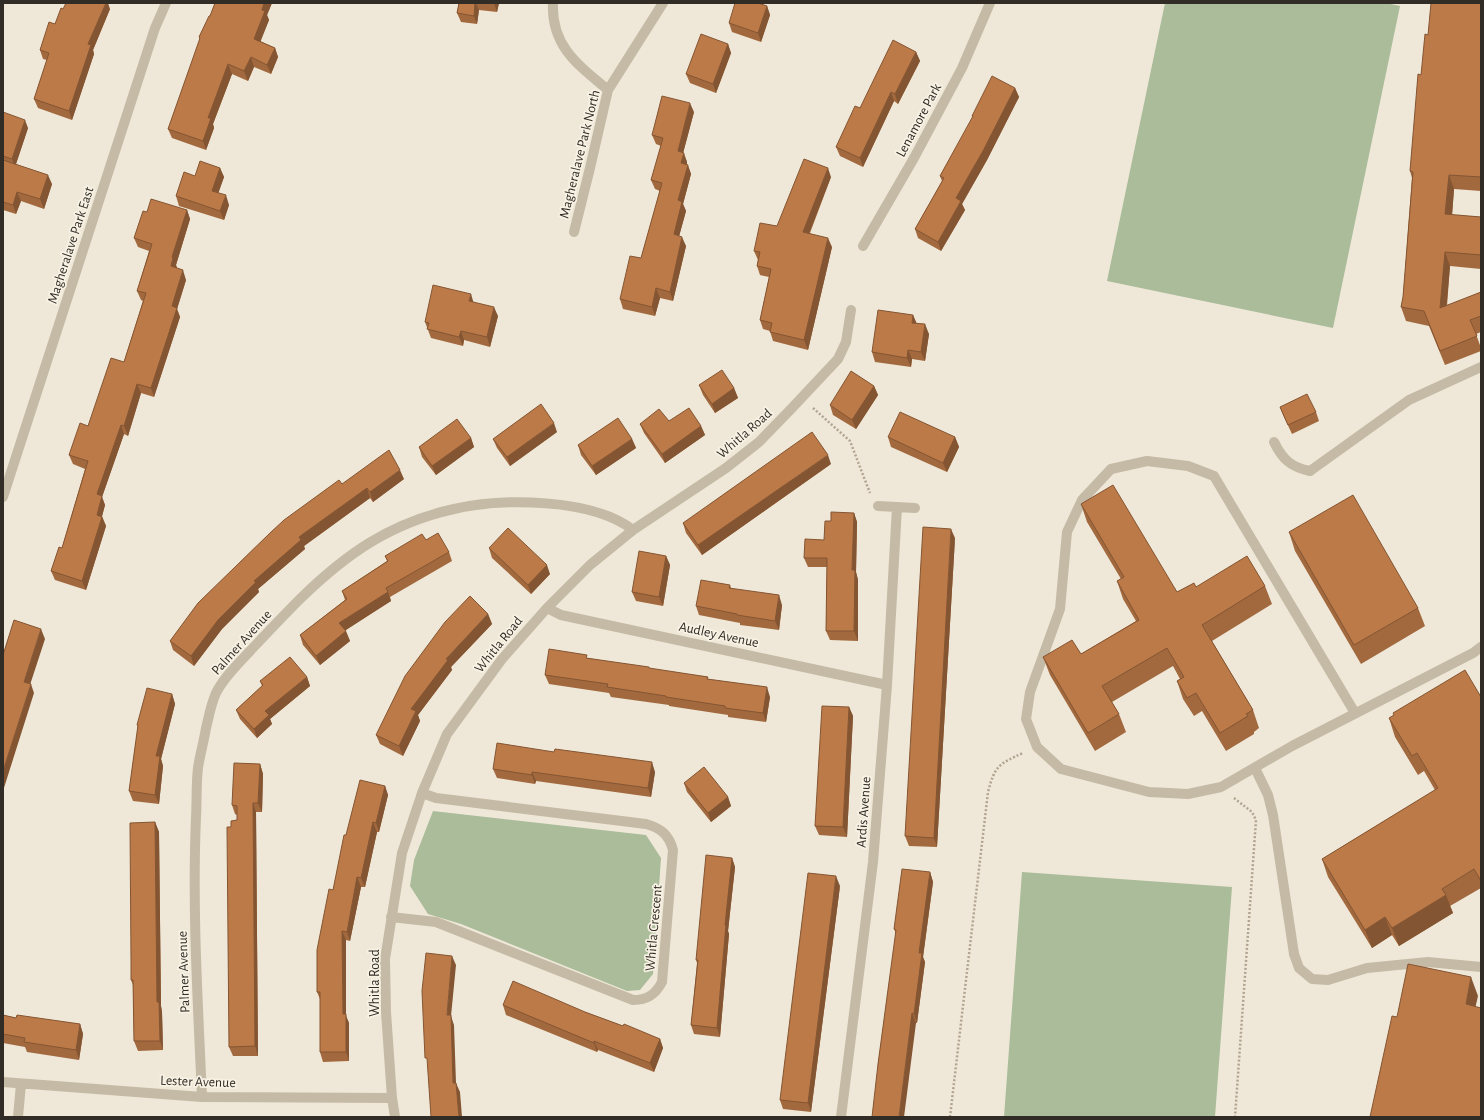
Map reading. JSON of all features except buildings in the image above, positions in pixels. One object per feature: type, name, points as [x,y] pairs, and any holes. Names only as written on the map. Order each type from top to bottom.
[{"type":"street","name":"Magheralave Park East","points":[[3,497],[153,36],[166,3]]},
{"type":"street","points":[[552,3],[552,15],[559,38],[574,61],[608,90]]},
{"type":"street","name":"Magheralave Park North","points":[[574,232],[608,90],[663,3]]},
{"type":"street","name":"Lenamore Park","points":[[863,246],[914,158],[962,68],[990,3]]},
{"type":"street","name":"Whitla Road","points":[[395,1117],[392,1098],[386,1012],[385,959],[402,853],[422,793],[447,734],[502,659],[546,608],[590,565],[633,530],[731,464],[759,442],[838,359],[846,342],[851,310]]},
{"type":"street","points":[[1274,442],[1280,454],[1297,468],[1310,471],[1409,400],[1481,367]]},
{"type":"street","points":[[1355,713],[1214,476],[1188,466],[1147,461],[1111,469],[1082,500],[1067,532],[1060,609],[1030,692],[1026,719],[1037,747],[1061,769],[1149,792],[1188,794],[1221,787],[1292,746],[1473,653],[1481,647]]},
{"type":"street","name":"Palmer Avenue","points":[[202,1097],[194,868],[198,768],[210,712],[216,693],[232,670],[274,625],[319,581],[341,562],[364,545],[389,531],[416,520],[443,511],[468,506],[493,503],[537,503],[589,510],[624,523],[633,530]]},
{"type":"street","points":[[878,506],[916,508]]},
{"type":"street","name":"Ardis Avenue","points":[[840,1117],[873,862],[887,685],[897,507]]},
{"type":"street","name":"Audley Avenue","points":[[546,608],[561,615],[887,685]]},
{"type":"street","points":[[1255,768],[1268,795],[1273,815],[1294,954],[1299,968],[1312,978],[1328,980],[1367,968],[1428,962],[1481,967]]},
{"type":"street","name":"Whitla Crescent","points":[[392,917],[436,922],[633,1000],[646,998],[652,995],[658,990],[662,982],[673,850],[671,843],[662,830],[646,824],[436,798],[422,793]]},
{"type":"street","name":"Lester Avenue","points":[[3,1082],[202,1097],[392,1098]]},
{"type":"street","points":[[18,1117],[21,1084]]},
{"type":"path","points":[[801,397],[850,441],[872,499],[878,506]]},
{"type":"path","points":[[950,1117],[988,792],[992,774],[1002,762],[1037,747]]},
{"type":"path","points":[[1221,787],[1252,812],[1256,820],[1235,1117]]},
{"type":"green space","points":[[1165,3],[1386,3],[1400,6],[1333,328],[1107,281]]},
{"type":"green space","points":[[433,811],[646,835],[661,858],[653,974],[640,990],[627,991],[461,924],[428,914],[410,886],[414,860]]},
{"type":"green space","points":[[1022,872],[1232,887],[1215,1117],[1004,1117]]}]
